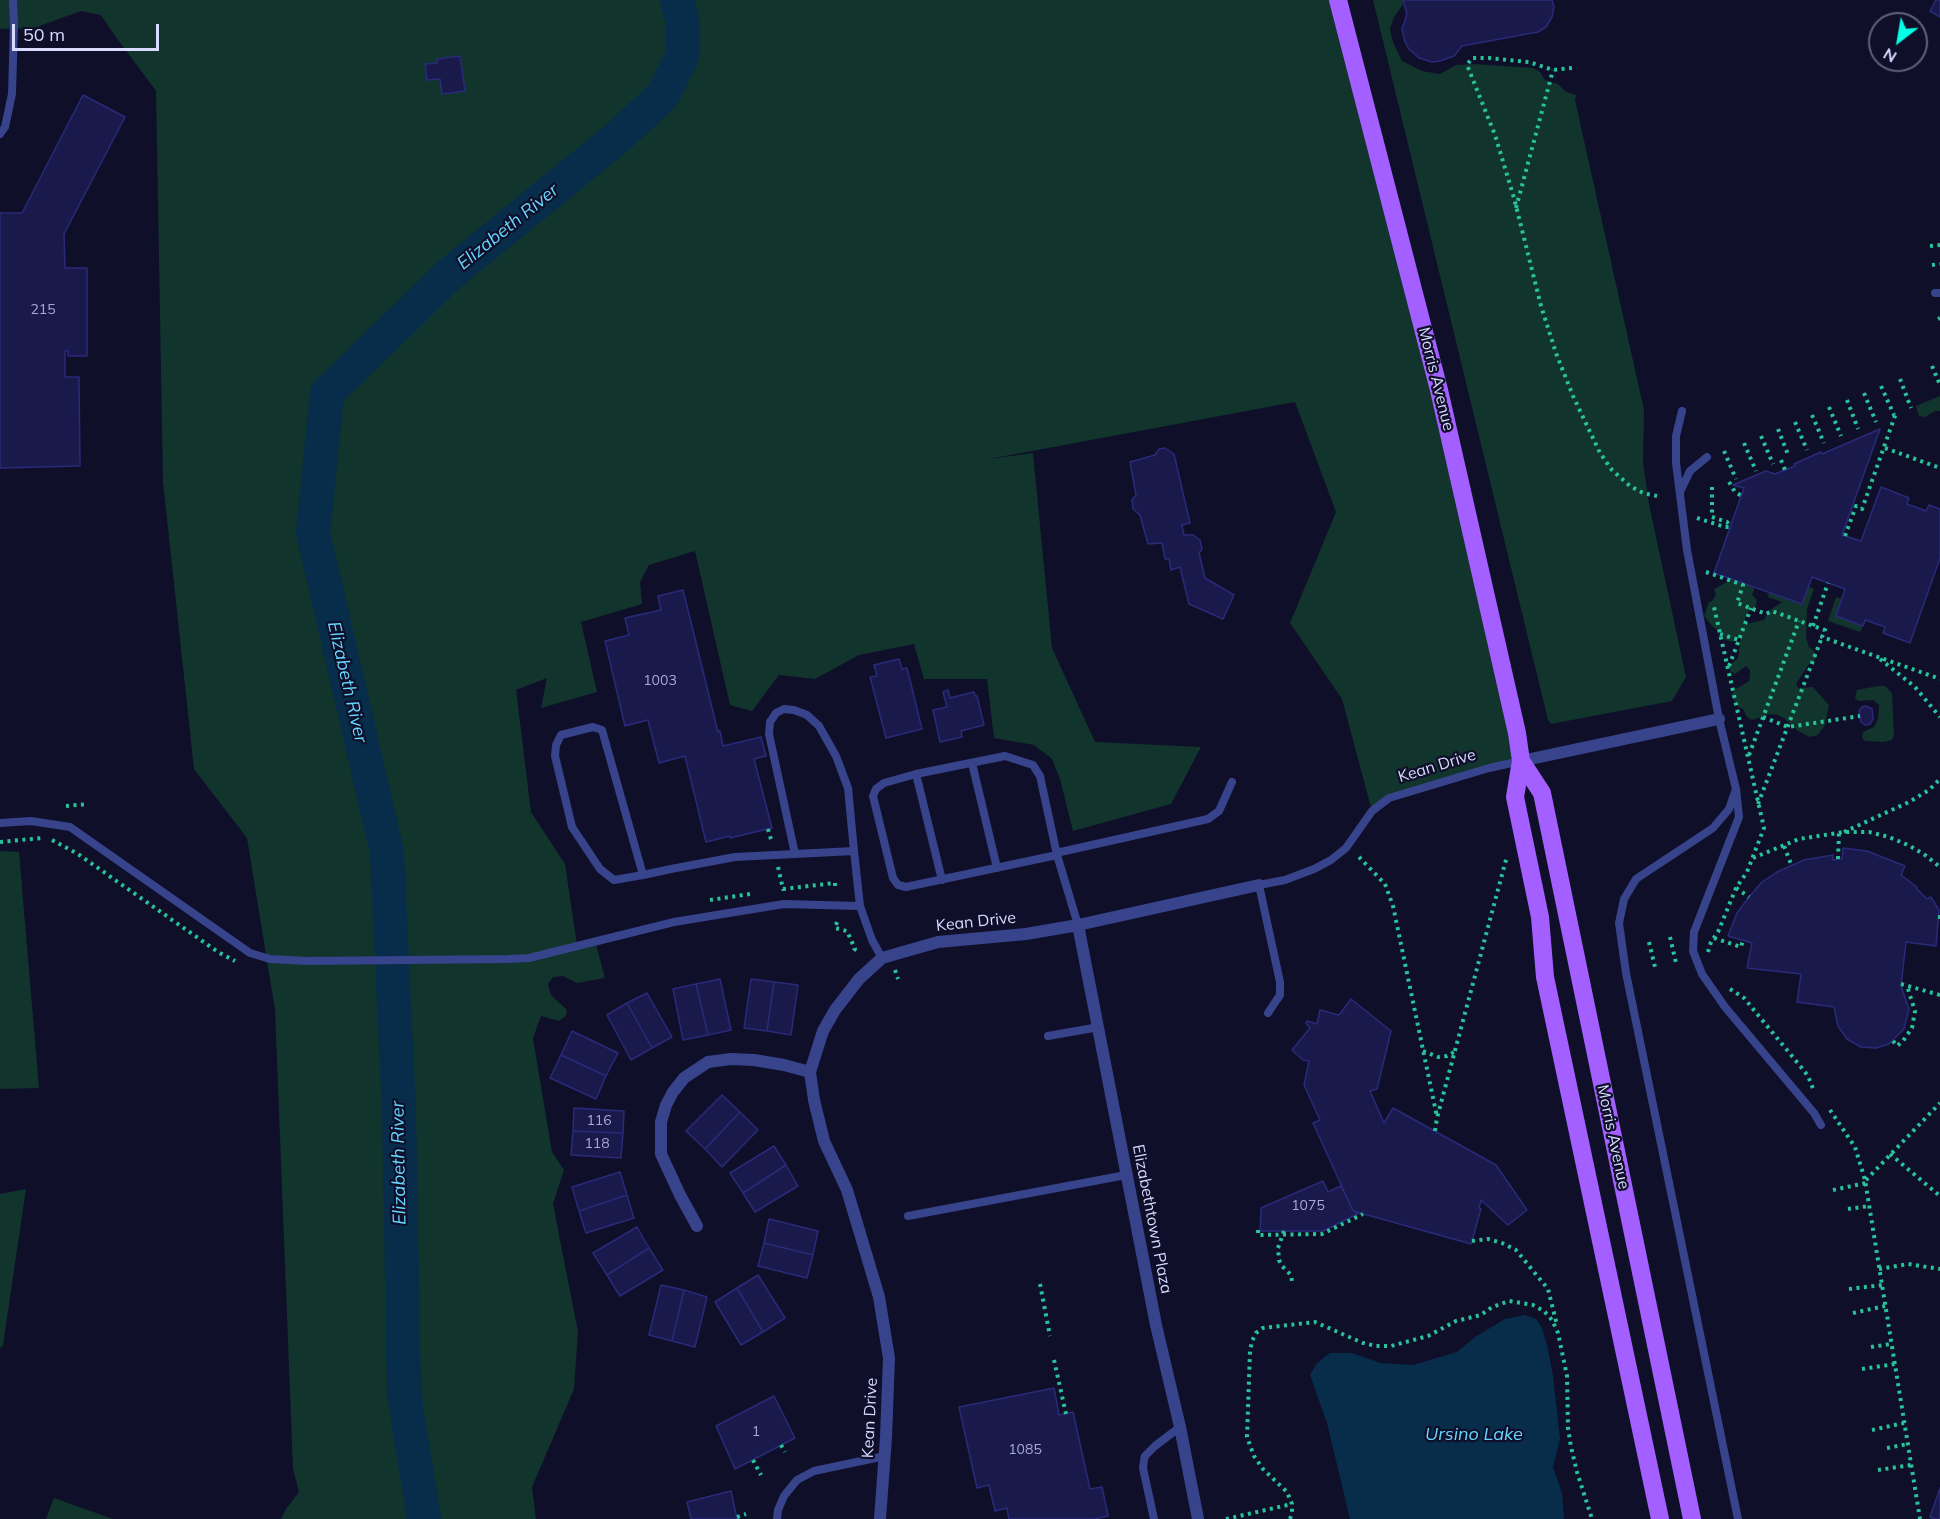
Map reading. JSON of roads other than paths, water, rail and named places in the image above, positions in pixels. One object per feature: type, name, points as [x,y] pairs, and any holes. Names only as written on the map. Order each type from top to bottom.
[{"type":"main road","name":"Morris Avenue","points":[[1338,0],[1442,400],[1517,733],[1521,761],[1515,797],[1540,917],[1545,977],[1660,1519]]},
{"type":"main road","name":"Morris Avenue","points":[[1521,761],[1542,793],[1692,1519]]},
{"type":"street","points":[[1521,761],[1719,718]]},
{"type":"street","name":"Kean Drive","points":[[880,1519],[889,1358],[879,1296],[847,1190],[824,1141],[810,1072],[823,1031],[835,1010],[859,979],[882,957],[938,942],[1026,934],[1078,925],[1259,885]]},
{"type":"street","name":"Elizabethtown Plaza","points":[[1078,925],[1156,1325],[1180,1427],[1198,1519]]},
{"type":"street","points":[[697,1226],[661,1154],[661,1122],[673,1092],[684,1078],[708,1062],[731,1059],[754,1060],[810,1072]]},
{"type":"lane","points":[[0,134],[5,126],[12,94],[13,0]]},
{"type":"lane","points":[[1682,411],[1676,436],[1676,463],[1687,550],[1719,718],[1736,789],[1739,817],[1694,932],[1693,951],[1702,974],[1725,1007],[1814,1113],[1821,1125]]},
{"type":"lane","points":[[1680,492],[1690,471],[1707,457]]},
{"type":"lane","points":[[795,854],[769,734],[770,722],[776,713],[784,709],[807,715],[819,726],[836,756],[848,788],[860,906],[869,932],[882,957]]},
{"type":"lane","points":[[643,875],[603,730],[593,727],[561,735],[556,745],[555,756],[572,827],[600,869],[614,880],[643,875],[735,857],[854,851]]},
{"type":"lane","points":[[1078,925],[1057,854],[1040,776],[1032,765],[1005,756],[916,774],[884,783],[876,789],[873,796],[893,878],[898,885],[906,887],[997,868],[1057,854],[1208,819],[1219,811],[1232,782]]},
{"type":"lane","name":"Kean Drive","points":[[1259,885],[1285,880],[1331,860],[1346,848],[1372,812],[1389,798],[1489,768],[1521,761]]},
{"type":"lane","points":[[972,763],[997,868]]},
{"type":"lane","points":[[916,774],[942,879]]},
{"type":"lane","points":[[1736,789],[1729,809],[1713,828],[1636,879],[1624,899],[1619,922],[1627,982],[1738,1519]]},
{"type":"lane","points":[[0,823],[31,821],[70,827],[250,952],[270,958],[307,961],[508,959],[529,957],[674,922],[784,904],[860,906]]},
{"type":"lane","points":[[1259,885],[1280,982],[1280,995],[1268,1013]]},
{"type":"lane","points":[[1048,1036],[1099,1027]]},
{"type":"lane","points":[[908,1216],[1126,1175]]},
{"type":"lane","points":[[1154,1519],[1143,1468],[1144,1460],[1155,1446],[1180,1427]]},
{"type":"lane","points":[[777,1519],[784,1496],[797,1480],[814,1471],[885,1456]]},
{"type":"water","name":"Ursino Lake","points":[[1525,1315],[1536,1319],[1542,1328],[1548,1349],[1560,1439],[1553,1467],[1562,1493],[1564,1519],[1350,1519],[1327,1423],[1310,1375],[1317,1363],[1330,1353],[1352,1353],[1380,1363],[1413,1365],[1457,1352],[1475,1337],[1505,1319]]},
{"type":"waterway","name":"Elizabeth River","points":[[424,1519],[404,1394],[399,1112],[387,852],[313,533],[327,393],[451,273],[618,137],[663,95],[683,54],[683,23],[677,0]]}]
